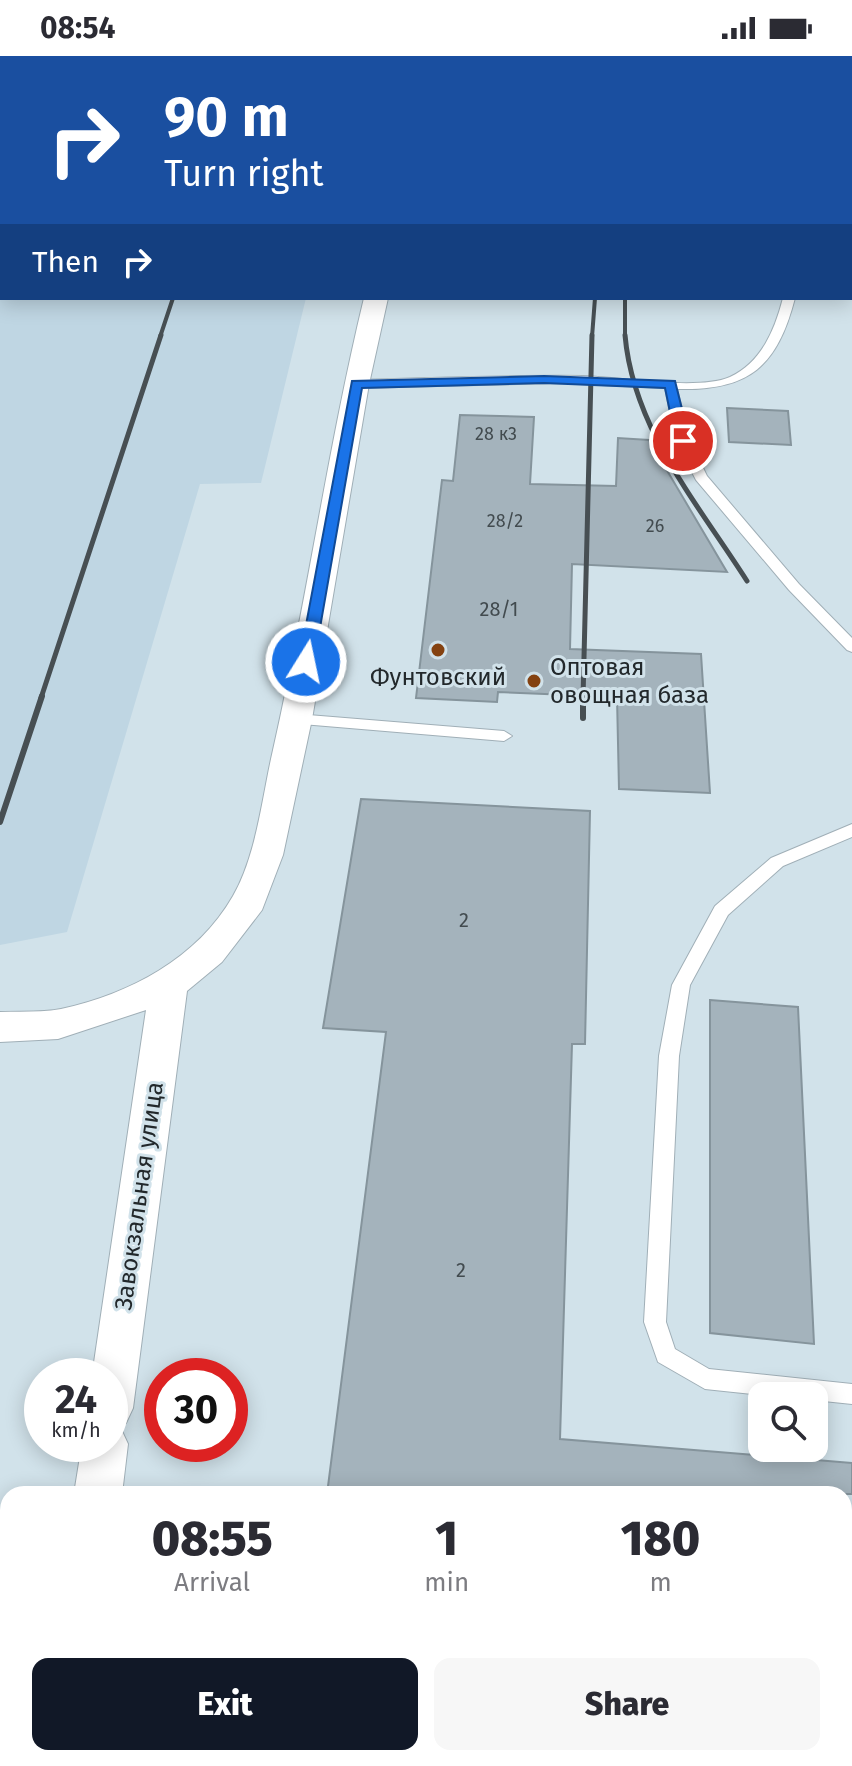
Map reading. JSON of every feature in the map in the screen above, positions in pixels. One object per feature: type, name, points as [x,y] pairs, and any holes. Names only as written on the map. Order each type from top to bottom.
[{"type":"street","points":[[0,1027],[58,1024],[117,1007],[169,985],[209,952],[249,901],[266,855],[296,719],[356,384],[376,300]]},
{"type":"street","name":"Завокзальная улица","points":[[117,1358],[169,985]]},
{"type":"street","points":[[99,1486],[102,1462]]},
{"type":"lane","points":[[356,384],[544,379],[670,384],[729,382],[753,369],[782,326],[788,300]]},
{"type":"lane","points":[[670,384],[683,441],[701,477],[794,587],[852,647]]},
{"type":"lane","points":[[296,719],[504,736]]},
{"type":"lane","points":[[852,830],[777,862],[721,911],[681,985],[669,1056],[655,1322],[666,1355],[705,1379],[852,1394]]},
{"type":"shaded area","points":[[0,300],[306,300],[261,483],[200,484],[67,932],[0,945]]},
{"type":"building","points":[[727,408],[788,411],[791,445],[729,442]]},
{"type":"building","points":[[460,415],[534,417],[530,484],[616,486],[618,438],[649,440],[727,572],[572,564],[570,649],[701,654],[710,793],[619,789],[617,697],[498,692],[497,702],[416,698],[442,480],[453,481]]},
{"type":"building","points":[[361,799],[590,811],[585,1044],[572,1044],[560,1439],[748,1454],[748,1462],[852,1463],[852,1486],[328,1486],[386,1032],[323,1028]]},
{"type":"building","points":[[710,1000],[798,1007],[814,1344],[710,1333]]},
{"type":"railway","points":[[160,337],[172,300]]},
{"type":"railway","points":[[592,337],[595,300]]},
{"type":"railway","points":[[625,300],[625,335]]},
{"type":"railway","points":[[41,698],[161,335]]},
{"type":"railway","points":[[583,698],[592,335]]},
{"type":"railway","points":[[625,335],[631,369],[654,434],[689,494],[747,581]]},
{"type":"railway","points":[[0,822],[42,696]]},
{"type":"railway","points":[[583,698],[583,718]]},
{"type":"place","name":"Фунтовский","points":[[438,650]]},
{"type":"place","name":"Оптовая овощная база","points":[[534,681]]},
{"type":"route","points":[[306,662],[356,384],[544,379],[670,384],[683,441]]}]
